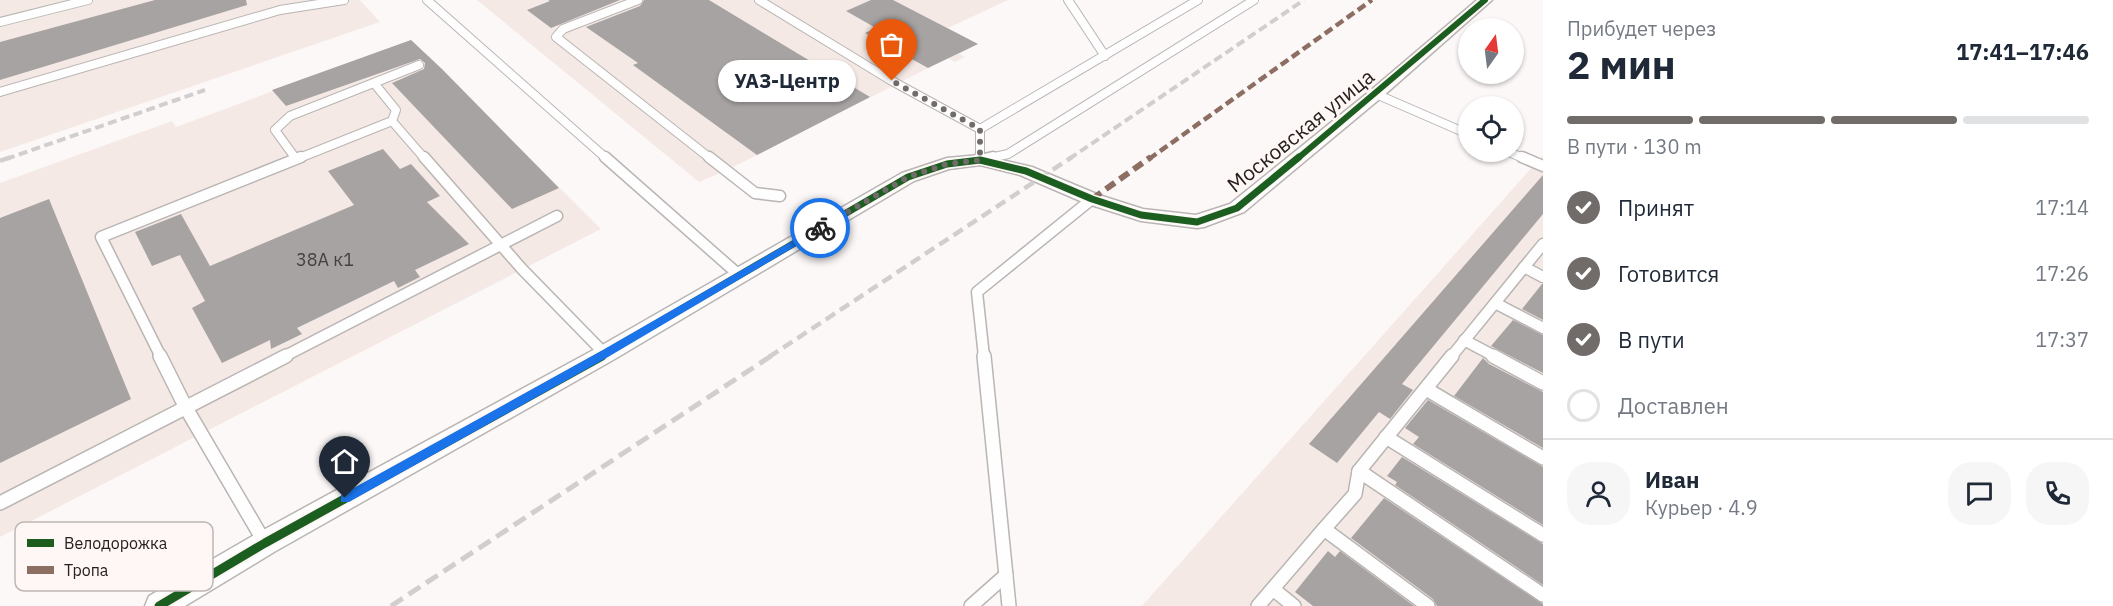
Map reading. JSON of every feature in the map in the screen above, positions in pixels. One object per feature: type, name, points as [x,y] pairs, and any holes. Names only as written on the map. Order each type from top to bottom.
[{"type":"street","name":"Московская улица","points":[[213,574],[605,354],[908,177],[947,164],[980,160],[1026,171],[1092,200],[1141,215],[1197,222],[1237,208],[1376,94],[1485,0]]},
{"type":"street","name":"Московская улица","points":[[159,606],[184,591]]},
{"type":"lane","points":[[0,22],[88,0]]},
{"type":"lane","points":[[0,93],[280,10],[344,0]]},
{"type":"lane","points":[[427,0],[740,275]]},
{"type":"lane","points":[[638,0],[564,29],[556,36],[755,193],[780,196]]},
{"type":"lane","points":[[759,0],[892,81],[980,129]]},
{"type":"lane","points":[[1068,0],[1105,56]]},
{"type":"lane","points":[[980,129],[1198,0]]},
{"type":"lane","points":[[980,129],[980,160],[1008,154],[1254,0]]},
{"type":"lane","points":[[296,159],[275,130],[290,116],[419,65]]},
{"type":"lane","points":[[265,543],[186,408],[101,237],[392,121],[396,110],[374,83]]},
{"type":"lane","points":[[1376,94],[1458,130]]},
{"type":"lane","points":[[392,121],[501,246],[605,354]]},
{"type":"lane","points":[[1524,158],[1543,166]]},
{"type":"lane","points":[[1009,606],[977,292],[1092,200]]},
{"type":"lane","points":[[0,503],[557,216]]},
{"type":"lane","points":[[1258,606],[1355,494],[1359,471],[1543,244]]},
{"type":"lane","points":[[1524,267],[1543,277]]},
{"type":"lane","points":[[1495,303],[1543,328]]},
{"type":"lane","points":[[1464,340],[1543,383]]},
{"type":"lane","points":[[1426,389],[1543,458]]},
{"type":"lane","points":[[1386,437],[1543,535]]},
{"type":"lane","points":[[1359,471],[1543,595]]},
{"type":"lane","points":[[1324,530],[1428,606]]},
{"type":"lane","points":[[971,606],[1006,575]]},
{"type":"lane","points":[[1273,589],[1294,606]]},
{"type":"shaded area","points":[[0,0],[360,0],[380,22],[0,152]]},
{"type":"shaded area","points":[[477,0],[1008,0],[948,28],[978,44],[959,54],[965,57],[955,62],[948,58],[699,182]]},
{"type":"shaded area","points":[[411,40],[601,229],[29,522],[15,522],[15,529],[0,537],[0,183],[172,121],[176,127]]},
{"type":"shaded area","points":[[1543,155],[1543,606],[1142,606]]},
{"type":"building","points":[[155,0],[246,0],[247,5],[0,80],[0,42]]},
{"type":"building","points":[[548,0],[620,0],[551,28],[527,10],[550,1]]},
{"type":"building","points":[[644,0],[709,0],[870,97],[757,155],[633,65],[638,63],[586,27],[640,6]]},
{"type":"building","points":[[871,0],[893,0],[978,44],[928,68],[865,33],[876,28],[846,11]]},
{"type":"building","points":[[411,40],[559,188],[512,209],[392,83],[424,69],[425,63],[420,59],[286,106],[272,90]]},
{"type":"building","points":[[383,149],[400,169],[411,164],[440,196],[427,202],[469,244],[415,270],[420,277],[398,288],[394,281],[297,328],[302,334],[271,349],[270,340],[222,363],[192,308],[205,301],[180,255],[152,266],[135,232],[181,214],[210,266],[354,205],[328,171]]},
{"type":"building","points":[[1543,175],[1543,214],[1402,384],[1413,390],[1390,419],[1379,412],[1337,463],[1309,444]]},
{"type":"building","points":[[49,199],[131,399],[0,463],[0,218]]},
{"type":"building","points":[[1543,284],[1543,320],[1522,309]]},
{"type":"building","points":[[1513,320],[1543,335],[1543,373],[1491,346]]},
{"type":"building","points":[[1483,358],[1489,364],[1543,392],[1543,448],[1454,396]]},
{"type":"building","points":[[1428,400],[1543,467],[1543,525],[1413,444],[1419,437],[1405,428]]},
{"type":"building","points":[[1402,457],[1543,544],[1543,585],[1395,485],[1397,482],[1387,476]]},
{"type":"building","points":[[1384,498],[1543,606],[1437,606],[1433,599],[1351,538]]},
{"type":"building","points":[[1328,551],[1335,557],[1340,551],[1414,606],[1313,606],[1295,592]]},
{"type":"railway","points":[[1070,158],[1304,0]]},
{"type":"railway","points":[[6,159],[205,90]]},
{"type":"railway","points":[[0,161],[11,157]]},
{"type":"railway","points":[[769,357],[1070,158]]},
{"type":"railway","points":[[391,606],[771,356]]},
{"type":"marked path","points":[[1092,199],[1372,0]]},
{"type":"cycle path","points":[[213,574],[605,354],[908,177],[947,164],[980,160],[1026,171],[1092,199],[1141,215],[1197,222],[1237,208],[1376,94],[1485,0]]},
{"type":"cycle path","points":[[159,606],[184,591]]},
{"type":"way so far","points":[[820,228],[908,177],[947,164],[980,160],[981,129],[892,81]]},
{"type":"place","name":"УАЗ-Центр","points":[[892,81]]},
{"type":"route","points":[[345,498],[605,354],[820,228]]}]
